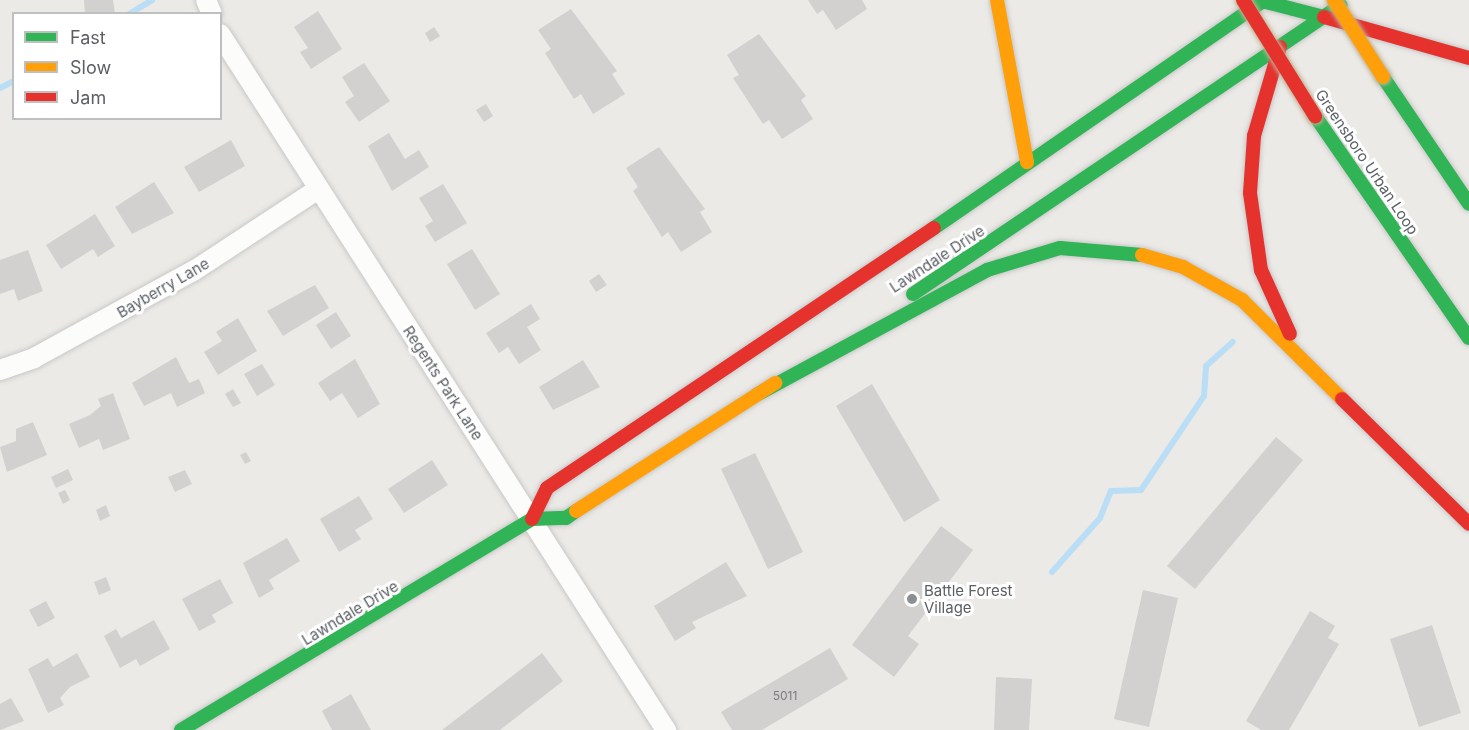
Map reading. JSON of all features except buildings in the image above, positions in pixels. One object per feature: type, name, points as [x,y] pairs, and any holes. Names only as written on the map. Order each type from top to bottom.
[{"type":"main road","points":[[997,0],[1027,162]]},
{"type":"main road","name":"Greensboro Urban Loop","points":[[1243,0],[1315,116],[1469,338]]},
{"type":"main road","points":[[1260,0],[1293,4],[1324,17],[1469,58]]},
{"type":"main road","name":"Lawndale Drive","points":[[532,519],[547,488],[696,392],[1260,0]]},
{"type":"main road","points":[[1334,0],[1469,204]]},
{"type":"main road","name":"Lawndale Drive","points":[[181,730],[532,519],[566,518],[758,394],[1349,0]]},
{"type":"main road","points":[[1293,4],[1254,136],[1251,221],[1270,295],[1308,363]]},
{"type":"main road","points":[[758,394],[987,270],[1060,248],[1129,251],[1207,277],[1242,300],[1469,524]]},
{"type":"street","name":"Regents Park Lane","points":[[222,37],[317,190],[532,519],[666,730]]},
{"type":"street","name":"Bayberry Lane","points":[[0,370],[34,358],[186,275],[317,190]]},
{"type":"waterway","points":[[132,12],[152,0]]},
{"type":"waterway","points":[[0,88],[12,82]]},
{"type":"waterway","points":[[1052,572],[1100,518],[1111,491],[1141,490],[1204,396],[1206,366],[1233,342]]},
{"type":"traffic: fast","points":[[934,228],[1264,0]]},
{"type":"traffic: fast","points":[[1262,1],[1324,17]]},
{"type":"traffic: fast","points":[[913,294],[1341,5]]},
{"type":"traffic: fast","points":[[1383,77],[1469,204]]},
{"type":"traffic: fast","points":[[1315,116],[1469,338]]},
{"type":"traffic: fast","points":[[758,394],[987,270],[1060,248],[1142,255]]},
{"type":"traffic: fast","points":[[181,730],[532,519],[566,518],[576,511]]},
{"type":"traffic: slow","points":[[997,0],[1027,162]]},
{"type":"traffic: slow","points":[[1334,0],[1383,77]]},
{"type":"traffic: slow","points":[[1142,255],[1183,267],[1242,300],[1342,399]]},
{"type":"traffic: slow","points":[[576,511],[775,383]]},
{"type":"traffic: jam","points":[[1243,0],[1315,116]]},
{"type":"traffic: jam","points":[[1324,17],[1469,58]]},
{"type":"traffic: jam","points":[[1280,47],[1254,136],[1250,193],[1261,270],[1290,334]]},
{"type":"traffic: jam","points":[[532,519],[547,488],[934,228]]},
{"type":"traffic: jam","points":[[1342,399],[1469,524]]},
{"type":"place","name":"Battle Forest Village","points":[[912,599]]}]
